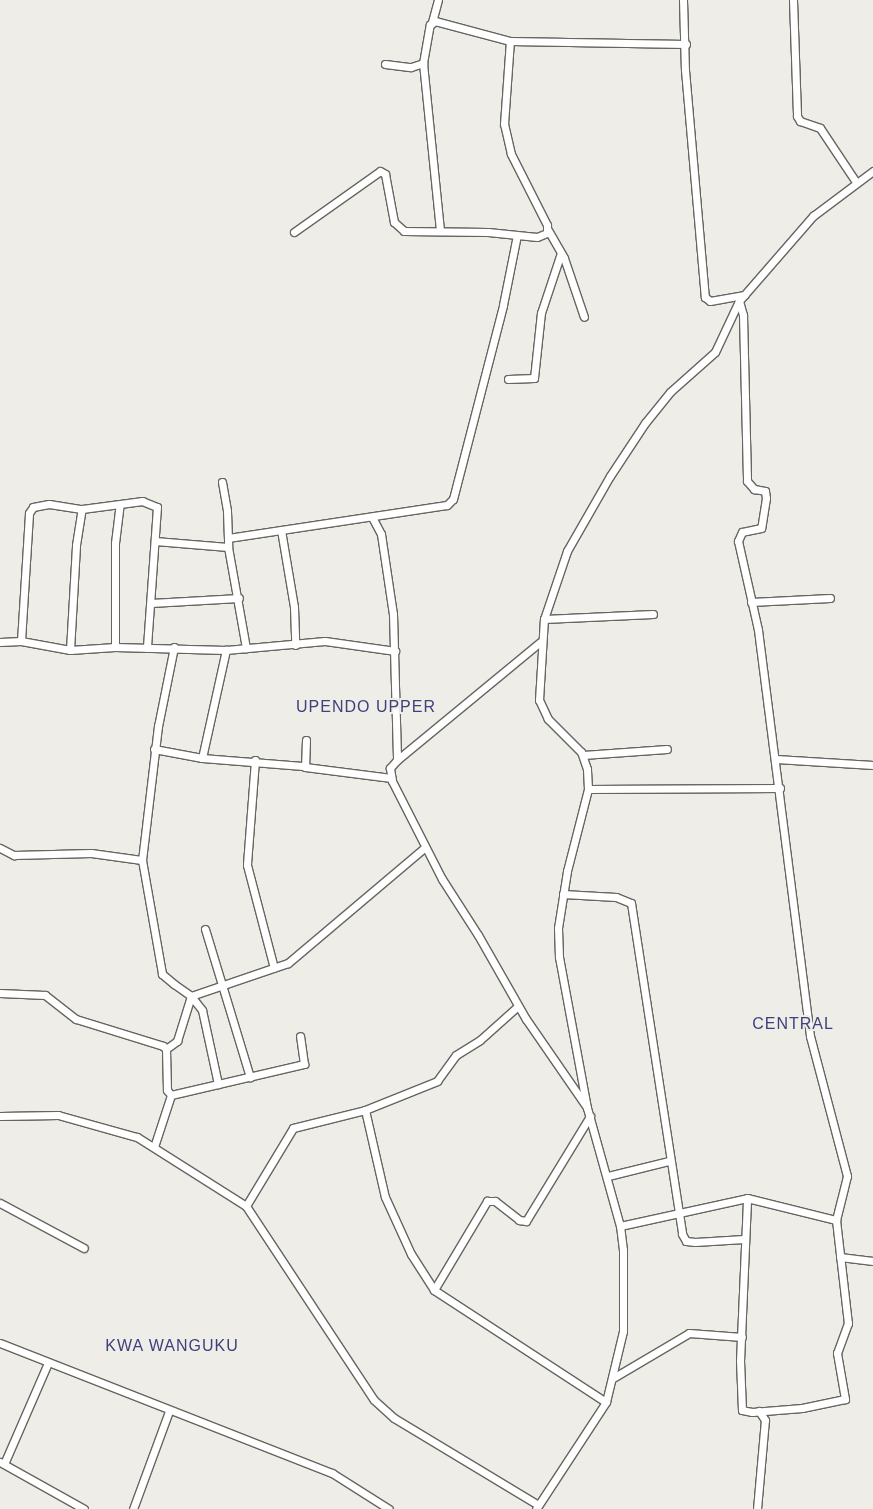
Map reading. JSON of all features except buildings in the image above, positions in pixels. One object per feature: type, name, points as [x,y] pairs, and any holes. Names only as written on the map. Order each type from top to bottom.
[{"type":"street","points":[[438,0],[423,62],[440,232]]},
{"type":"street","points":[[683,0],[686,44],[685,70],[705,297],[710,301],[742,298]]},
{"type":"street","points":[[793,0],[797,116],[800,121],[820,128],[856,182]]},
{"type":"street","points":[[432,22],[510,41],[686,44]]},
{"type":"street","points":[[510,41],[504,124],[512,154],[561,253],[584,317]]},
{"type":"street","points":[[385,64],[411,67],[423,62]]},
{"type":"street","points":[[0,1116],[58,1115],[119,1131],[154,1147],[246,1206],[382,1408],[537,1507],[606,1402],[623,1330],[623,1250],[620,1226],[608,1176],[588,1112],[559,957],[558,928],[588,789],[587,769],[582,755],[542,711],[539,700],[540,642],[544,619],[567,551],[610,476],[670,392],[715,352],[742,298],[813,216],[873,171]]},
{"type":"street","points":[[294,232],[380,172],[385,174],[398,229],[543,236],[548,230]]},
{"type":"street","points":[[228,538],[446,505],[454,499],[502,305],[517,235]]},
{"type":"street","points":[[508,379],[534,378],[541,313],[561,253]]},
{"type":"street","points":[[742,298],[747,480],[754,489],[765,491],[766,498],[761,528],[738,535],[751,602],[776,759],[810,1036],[826,1107],[846,1176],[836,1220],[848,1323],[837,1352],[846,1398],[802,1408],[759,1411],[742,1410],[744,1239],[748,1198]]},
{"type":"street","points":[[222,482],[228,547],[239,598],[246,648]]},
{"type":"street","points":[[21,641],[29,513],[33,507],[49,504],[82,509],[142,502],[157,506],[147,648]]},
{"type":"street","points":[[114,647],[115,543],[120,505]]},
{"type":"street","points":[[70,650],[76,545],[82,509]]},
{"type":"street","points":[[372,517],[381,534],[395,651],[398,760]]},
{"type":"street","points":[[281,530],[294,607],[295,645]]},
{"type":"street","points":[[155,541],[228,547]]},
{"type":"street","points":[[151,603],[239,598]]},
{"type":"street","points":[[751,602],[830,598]]},
{"type":"street","points":[[544,619],[653,614]]},
{"type":"street","points":[[0,642],[21,641],[70,650],[114,647],[226,650],[325,641],[395,651]]},
{"type":"street","points":[[540,642],[398,760],[390,768],[391,778],[424,848],[518,1006],[588,1112]]},
{"type":"street","points":[[174,648],[154,749],[142,860],[162,974],[191,996],[202,1010],[218,1084]]},
{"type":"street","points":[[202,758],[226,650]]},
{"type":"street","points":[[304,766],[306,740]]},
{"type":"street","points":[[154,749],[202,758],[255,760],[391,778]]},
{"type":"street","points":[[582,755],[667,749]]},
{"type":"street","points":[[776,759],[873,765]]},
{"type":"street","points":[[255,760],[247,865],[274,968]]},
{"type":"street","points":[[588,789],[780,788]]},
{"type":"street","points":[[0,848],[14,855],[91,852],[142,860]]},
{"type":"street","points":[[191,996],[223,983],[274,968],[303,953],[424,848]]},
{"type":"street","points":[[564,894],[622,898],[631,903],[634,910],[677,1211],[686,1241],[744,1239]]},
{"type":"street","points":[[205,929],[223,983],[250,1078]]},
{"type":"street","points":[[0,993],[45,995],[76,1018],[156,1042],[166,1049]]},
{"type":"street","points":[[166,1049],[178,1041],[191,996]]},
{"type":"street","points":[[246,1206],[293,1128],[365,1110],[437,1081],[456,1055],[480,1040],[518,1006]]},
{"type":"street","points":[[170,1095],[304,1064],[300,1036]]},
{"type":"street","points":[[154,1147],[170,1095],[167,1090],[166,1049]]},
{"type":"street","points":[[365,1110],[386,1196],[411,1254],[434,1290],[606,1402]]},
{"type":"street","points":[[434,1290],[487,1200],[495,1201],[519,1220],[526,1221],[588,1112]]},
{"type":"street","points":[[608,1176],[669,1161]]},
{"type":"street","points":[[620,1226],[677,1211],[748,1198],[836,1220]]},
{"type":"street","points":[[0,1203],[84,1248]]},
{"type":"street","points":[[840,1258],[873,1261]]},
{"type":"street","points":[[613,1378],[689,1333],[742,1336]]},
{"type":"street","points":[[0,1343],[169,1411],[332,1473],[389,1509]]},
{"type":"street","points":[[48,1363],[2,1463],[84,1509]]},
{"type":"street","points":[[133,1509],[169,1411]]},
{"type":"street","points":[[757,1509],[764,1420],[759,1411]]},
{"type":"district","name":"UPENDO UPPER","points":[[366,707]]},
{"type":"district","name":"CENTRAL","points":[[793,1024]]},
{"type":"district","name":"KWA WANGUKU","points":[[172,1346]]}]
